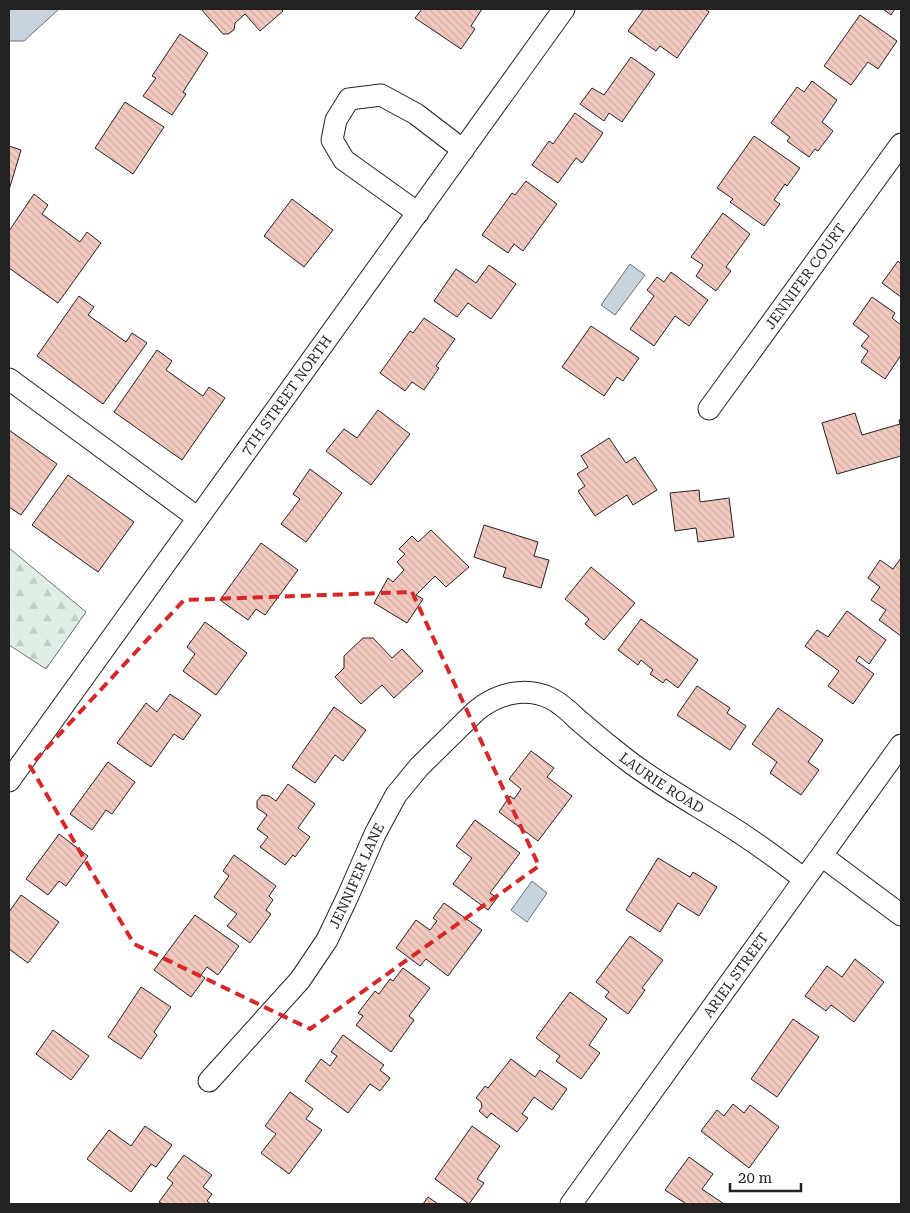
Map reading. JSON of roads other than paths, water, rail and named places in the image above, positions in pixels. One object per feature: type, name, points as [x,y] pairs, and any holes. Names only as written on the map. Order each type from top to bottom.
[{"type":"street","name":"7TH STREET NORTH","points":[[9,781],[564,9]]},
{"type":"street","points":[[418,213],[344,160],[332,140],[336,120],[349,100],[381,95],[416,114],[463,150]]},
{"type":"street","name":"JENNIFER COURT","points":[[709,409],[901,144]]},
{"type":"street","points":[[9,379],[198,518]]},
{"type":"street","name":"LAURIE ROAD","points":[[519,692],[531,692],[549,698],[564,708],[628,761],[673,792],[752,840],[804,879]]},
{"type":"street","name":"JENNIFER LANE","points":[[209,1081],[300,980],[327,940],[375,834],[396,795],[419,767],[483,705],[500,696],[519,692]]},
{"type":"street","name":"ARIEL STREET","points":[[571,1204],[901,745]]},
{"type":"street","points":[[822,856],[901,914]]}]
